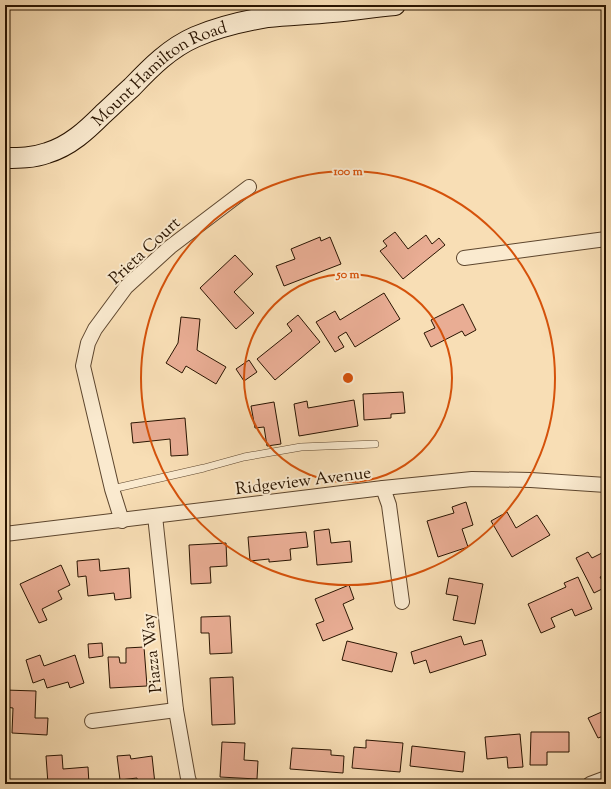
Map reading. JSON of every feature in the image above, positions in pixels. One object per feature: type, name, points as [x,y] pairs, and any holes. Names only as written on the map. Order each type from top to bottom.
[{"type":"main road","name":"Mount Hamilton Road","points":[[5,158],[20,158],[48,153],[75,139],[89,128],[154,63],[182,43],[195,37],[246,21],[269,17],[395,5]]},
{"type":"street","name":"Prieta Court","points":[[122,521],[112,489],[83,366],[88,343],[95,329],[126,287],[170,247],[249,187]]},
{"type":"street","points":[[464,258],[606,239]]},
{"type":"street","name":"Ridgeview Avenue","points":[[5,534],[472,478],[606,485]]},
{"type":"street","points":[[383,488],[389,505],[402,602]]},
{"type":"street","name":"Piazza Way","points":[[155,516],[176,710],[190,784]]},
{"type":"street","points":[[92,721],[176,710]]},
{"type":"street","points":[[590,784],[606,778]]},
{"type":"lane","points":[[112,489],[204,468],[251,455],[301,447],[375,444]]},
{"type":"building","points":[[395,232],[408,249],[426,235],[432,244],[439,238],[445,245],[403,279],[380,251],[387,246],[383,241]]},
{"type":"building","points":[[320,237],[321,241],[330,237],[341,264],[284,286],[276,266],[295,259],[291,249]]},
{"type":"building","points":[[235,255],[253,274],[234,292],[254,313],[236,329],[200,288]]},
{"type":"building","points":[[384,293],[400,319],[355,347],[346,332],[338,337],[344,347],[335,352],[316,322],[335,311],[340,320]]},
{"type":"building","points":[[463,304],[476,330],[465,336],[462,331],[431,347],[424,333],[435,328],[431,320]]},
{"type":"building","points":[[298,315],[320,342],[275,380],[257,359],[292,331],[287,324]]},
{"type":"building","points":[[181,317],[200,319],[197,350],[226,367],[216,384],[186,366],[182,373],[166,363],[178,343]]},
{"type":"building","points":[[249,360],[257,372],[244,381],[236,369]]},
{"type":"building","points":[[403,392],[405,413],[391,414],[391,418],[364,420],[363,394]]},
{"type":"building","points":[[354,400],[358,426],[299,436],[294,404],[307,401],[308,408]]},
{"type":"building","points":[[274,402],[281,444],[267,446],[264,427],[255,428],[251,406]]},
{"type":"building","points":[[185,418],[188,455],[171,456],[170,439],[133,443],[131,423]]},
{"type":"building","points":[[466,502],[473,525],[462,529],[468,547],[438,557],[427,521],[454,513],[452,507]]},
{"type":"building","points":[[507,512],[516,528],[537,515],[550,535],[512,557],[491,521]]},
{"type":"building","points":[[329,529],[331,543],[350,541],[352,562],[317,565],[314,531]]},
{"type":"building","points":[[306,532],[308,547],[290,549],[291,560],[269,562],[269,559],[250,561],[248,537]]},
{"type":"building","points":[[226,543],[227,566],[210,567],[211,583],[191,584],[189,545]]},
{"type":"building","points":[[606,551],[606,574],[600,577],[606,587],[594,593],[576,558],[588,552],[592,558]]},
{"type":"building","points":[[99,559],[100,571],[129,568],[131,598],[115,600],[114,593],[88,596],[86,576],[78,577],[77,561]]},
{"type":"building","points":[[61,565],[70,585],[58,591],[62,599],[42,609],[47,620],[39,623],[20,584]]},
{"type":"building","points":[[578,577],[592,609],[575,616],[572,609],[551,618],[555,627],[541,633],[528,604],[566,587],[564,583]]},
{"type":"building","points":[[449,578],[483,584],[475,624],[453,620],[458,596],[446,594]]},
{"type":"building","points":[[349,585],[354,599],[343,604],[353,629],[323,641],[316,624],[324,621],[315,599]]},
{"type":"building","points":[[230,616],[232,653],[210,654],[209,633],[201,633],[201,617]]},
{"type":"building","points":[[461,636],[464,645],[482,640],[486,655],[430,673],[426,660],[414,664],[411,652]]},
{"type":"building","points":[[347,641],[397,653],[392,672],[342,660]]},
{"type":"building","points":[[102,643],[103,656],[89,658],[88,644]]},
{"type":"building","points":[[144,647],[147,686],[110,688],[108,657],[119,657],[120,663],[126,663],[126,648]]},
{"type":"building","points":[[40,655],[44,666],[75,655],[84,683],[70,688],[68,682],[47,688],[44,679],[33,683],[26,660]]},
{"type":"building","points":[[233,677],[235,724],[212,725],[210,678]]},
{"type":"building","points":[[5,690],[36,691],[35,718],[48,718],[47,735],[12,733],[13,708],[5,707]]},
{"type":"building","points":[[606,710],[606,735],[598,738],[588,718]]},
{"type":"building","points":[[531,732],[569,732],[569,752],[547,752],[547,765],[530,765]]},
{"type":"building","points":[[520,734],[523,767],[508,768],[507,757],[487,759],[485,737]]},
{"type":"building","points":[[366,740],[403,743],[400,772],[352,768],[354,747],[366,748]]},
{"type":"building","points":[[222,742],[245,743],[244,760],[258,761],[257,779],[220,777]]},
{"type":"building","points":[[412,746],[465,752],[463,772],[410,766]]},
{"type":"building","points":[[292,748],[331,750],[331,755],[344,756],[343,773],[290,769]]},
{"type":"building","points":[[62,755],[63,769],[88,767],[89,784],[48,784],[46,756]]},
{"type":"building","points":[[130,755],[131,759],[152,756],[155,784],[138,784],[137,778],[120,780],[117,756]]}]
